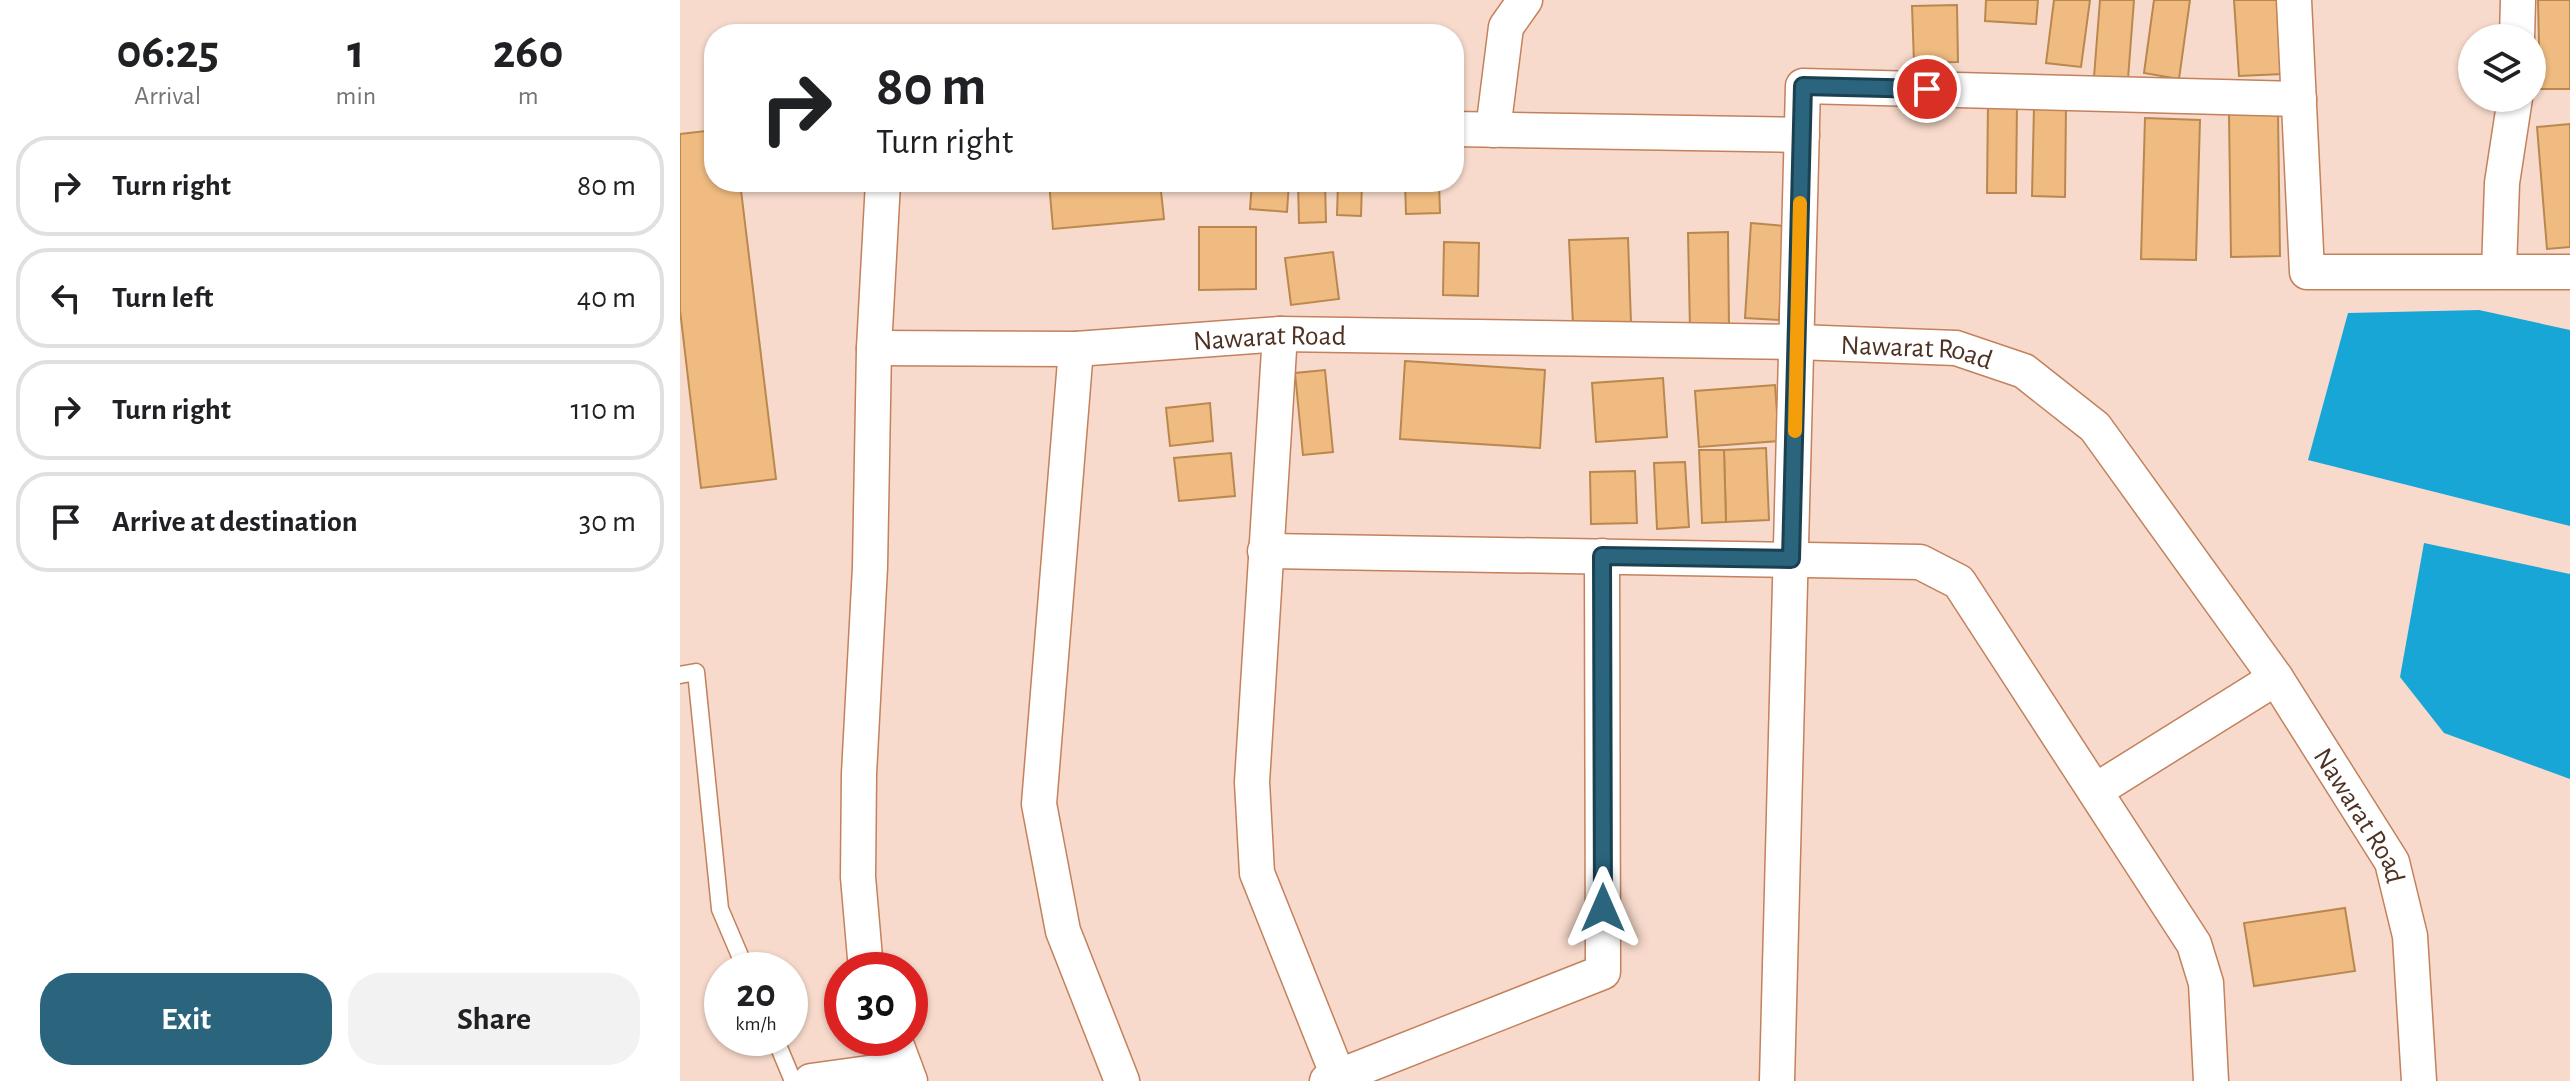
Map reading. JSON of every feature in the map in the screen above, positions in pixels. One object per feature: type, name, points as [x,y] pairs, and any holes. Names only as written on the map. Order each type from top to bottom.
[{"type":"street","points":[[1493,130],[1506,27],[1525,0]]},
{"type":"street","points":[[2294,0],[2307,272],[2570,272]]},
{"type":"street","points":[[2517,24],[2518,0]]},
{"type":"street","points":[[1777,1081],[1803,86],[2299,99]]},
{"type":"street","points":[[2499,271],[2502,183],[2513,112]]},
{"type":"street","points":[[1464,129],[1802,135]]},
{"type":"street","points":[[864,952],[858,877],[859,788],[882,192]]},
{"type":"street","points":[[1280,334],[1252,782],[1257,873],[1335,1080],[1603,972],[1602,556]]},
{"type":"street","name":"Nawarat Road","points":[[874,348],[1076,349],[1280,334],[1797,342],[1956,348],[2024,371],[2095,427],[2276,678],[2392,862],[2410,936],[2419,1081]]},
{"type":"street","points":[[1076,349],[1039,804],[1063,931],[1122,1081]]},
{"type":"street","points":[[1265,551],[1920,562],[1959,582],[2194,944],[2206,983],[2211,1081]]},
{"type":"street","points":[[2095,791],[2276,678]]},
{"type":"street","points":[[811,1081],[903,1062]]},
{"type":"lane","points":[[680,675],[696,672],[720,909],[738,952]]},
{"type":"lane","points":[[783,1056],[793,1081]]},
{"type":"water","points":[[2479,310],[2570,330],[2570,526],[2308,460],[2348,313]]},
{"type":"water","points":[[2424,543],[2570,574],[2570,779],[2444,733],[2400,677]]},
{"type":"building","points":[[1986,0],[2038,0],[2036,24],[1985,21]]},
{"type":"building","points":[[2054,0],[2090,0],[2081,67],[2046,63]]},
{"type":"building","points":[[2100,0],[2134,0],[2128,79],[2094,77]]},
{"type":"building","points":[[2154,0],[2190,0],[2179,79],[2144,73]]},
{"type":"building","points":[[2234,0],[2278,0],[2283,74],[2239,76]]},
{"type":"building","points":[[2538,0],[2570,0],[2570,89],[2546,89],[2546,24],[2539,24]]},
{"type":"building","points":[[1957,5],[1958,62],[1914,63],[1912,6]]},
{"type":"building","points":[[1988,103],[2017,104],[2016,193],[1987,193]]},
{"type":"building","points":[[2034,106],[2066,107],[2065,197],[2032,196]]},
{"type":"building","points":[[2278,113],[2280,256],[2231,257],[2229,114]]},
{"type":"building","points":[[2145,118],[2200,120],[2196,260],[2141,259]]},
{"type":"building","points":[[2570,124],[2570,247],[2547,249],[2537,127]]},
{"type":"building","points":[[704,131],[704,192],[741,192],[776,479],[701,488],[680,310],[680,134]]},
{"type":"building","points":[[1050,192],[1161,192],[1164,219],[1053,229]]},
{"type":"building","points":[[1251,192],[1288,192],[1287,212],[1250,209]]},
{"type":"building","points":[[1298,192],[1325,192],[1326,222],[1299,223]]},
{"type":"building","points":[[1338,192],[1362,192],[1361,216],[1337,215]]},
{"type":"building","points":[[1405,192],[1439,192],[1440,213],[1406,214]]},
{"type":"building","points":[[1751,223],[1785,226],[1779,320],[1745,318]]},
{"type":"building","points":[[1199,227],[1256,227],[1256,289],[1199,290]]},
{"type":"building","points":[[1728,232],[1729,329],[1690,330],[1688,233]]},
{"type":"building","points":[[1628,238],[1631,323],[1573,325],[1569,240]]},
{"type":"building","points":[[1444,242],[1479,243],[1478,296],[1443,295]]},
{"type":"building","points":[[1333,252],[1339,299],[1291,305],[1285,258]]},
{"type":"building","points":[[1405,361],[1545,370],[1540,448],[1400,439]]},
{"type":"building","points":[[1325,370],[1333,452],[1303,455],[1295,373]]},
{"type":"building","points":[[1663,378],[1667,437],[1596,442],[1592,383]]},
{"type":"building","points":[[1775,385],[1779,441],[1699,447],[1695,391]]},
{"type":"building","points":[[1210,403],[1213,441],[1170,446],[1166,408]]},
{"type":"building","points":[[1766,448],[1769,520],[1726,522],[1724,450]]},
{"type":"building","points":[[1699,450],[1724,450],[1726,522],[1702,523]]},
{"type":"building","points":[[1231,453],[1235,496],[1179,501],[1174,458]]},
{"type":"building","points":[[1685,462],[1689,527],[1657,529],[1654,463]]},
{"type":"building","points":[[1635,471],[1637,523],[1591,524],[1590,472]]},
{"type":"building","points":[[2345,908],[2355,971],[2254,986],[2244,923]]},
{"type":"slow traffic","points":[[1795,431],[1800,203]]},
{"type":"route","points":[[1603,908],[1602,556],[1791,559],[1803,86],[1927,89]]}]
